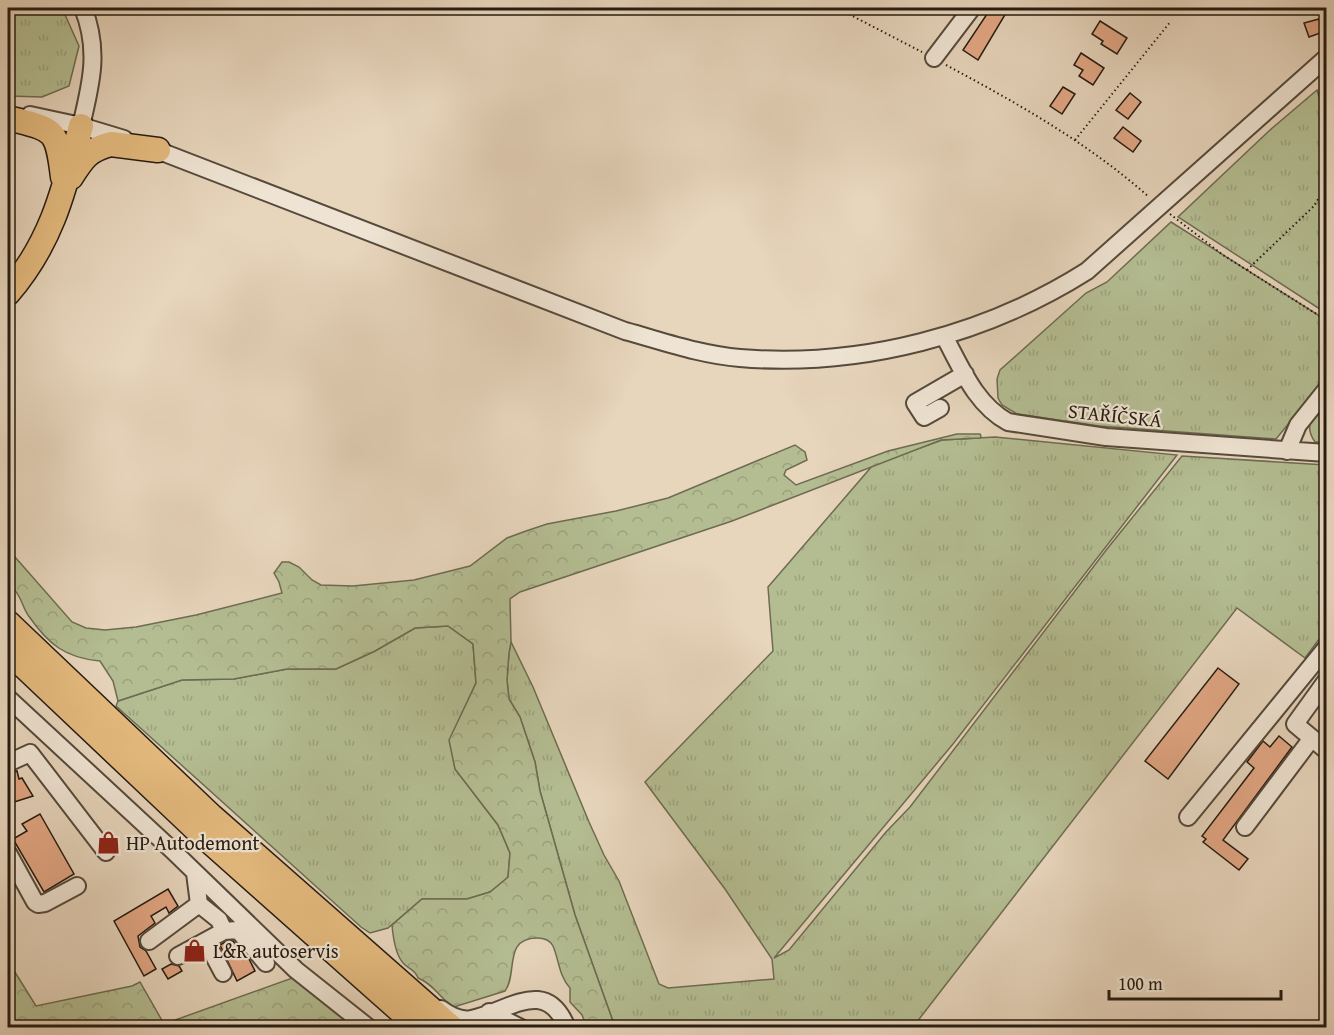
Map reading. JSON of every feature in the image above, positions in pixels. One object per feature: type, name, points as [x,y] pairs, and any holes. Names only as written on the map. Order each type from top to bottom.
[{"type":"highway","points":[[8,118],[44,127],[50,132],[58,147],[64,186]]},
{"type":"highway","points":[[8,293],[41,248],[51,228],[81,126]]},
{"type":"highway","points":[[64,186],[83,157],[103,146],[111,144],[158,150]]},
{"type":"highway","points":[[8,623],[211,816],[452,1028]]},
{"type":"highway","points":[[8,651],[197,830],[420,1028]]},
{"type":"street","points":[[81,126],[94,64],[93,42],[84,8]]},
{"type":"street","points":[[934,58],[972,8]]},
{"type":"street","points":[[8,110],[81,126],[158,150],[625,331],[675,345],[738,358],[832,358],[888,349],[944,336],[1029,305],[1087,272],[1326,58]]},
{"type":"street","name":"STAŘÍČSKÁ","points":[[944,336],[983,403],[995,415],[1008,422],[1106,437],[1326,453]]},
{"type":"street","points":[[940,408],[924,417],[915,403],[965,374]]},
{"type":"street","points":[[1287,451],[1298,424],[1326,390]]},
{"type":"street","points":[[1188,817],[1326,648]]},
{"type":"street","points":[[1326,681],[1295,724],[1326,750]]},
{"type":"street","points":[[8,698],[296,970],[369,1028]]},
{"type":"street","points":[[1245,827],[1312,738]]},
{"type":"street","points":[[8,763],[30,753],[106,852]]},
{"type":"street","points":[[8,853],[38,904],[45,903],[76,885]]},
{"type":"street","points":[[195,873],[199,904],[219,920],[224,931]]},
{"type":"street","points":[[148,941],[199,904]]},
{"type":"street","points":[[178,956],[224,931],[238,930],[266,963]]},
{"type":"street","points":[[206,941],[223,973]]},
{"type":"street","points":[[386,971],[447,1013],[458,1018],[470,1019],[535,999],[556,1007],[567,1028]]},
{"type":"street","points":[[489,1012],[521,1028]]},
{"type":"path","points":[[837,8],[1012,100],[1075,140],[1223,255],[1326,320]]},
{"type":"path","points":[[1075,140],[1171,21]]},
{"type":"path","points":[[1247,270],[1314,206],[1326,186]]},
{"type":"path","points":[[8,1014],[16,1028]]},
{"type":"green space","points":[[8,8],[62,8],[79,46],[69,86],[42,97],[8,96]]},
{"type":"green space","points":[[1317,90],[1326,119],[1326,313],[1178,217],[1270,130]]},
{"type":"green space","points":[[1171,222],[1326,320],[1326,378],[1276,439],[1099,426],[1017,414],[1002,405],[998,398],[997,379],[1000,370],[1086,293],[1107,282]]},
{"type":"green space","points":[[1326,400],[1326,442],[1315,442],[1311,436],[1310,424]]},
{"type":"green space","points":[[957,434],[980,434],[981,436],[980,438],[941,440],[732,521],[520,592],[510,599],[511,642],[507,680],[509,699],[520,717],[535,762],[540,791],[575,915],[615,1027],[587,1027],[582,1015],[570,1002],[570,988],[561,973],[553,946],[544,939],[526,940],[519,944],[515,950],[511,976],[505,991],[454,1007],[418,978],[414,971],[401,960],[397,951],[392,925],[422,899],[467,899],[490,892],[508,877],[510,853],[498,825],[455,769],[449,740],[476,683],[473,644],[448,626],[415,628],[375,651],[336,669],[287,669],[234,679],[182,680],[118,701],[113,681],[100,661],[77,657],[50,642],[28,615],[15,590],[12,587],[8,588],[8,549],[72,622],[86,628],[105,630],[136,627],[196,615],[282,593],[274,573],[282,562],[289,562],[299,567],[312,580],[321,585],[353,586],[414,580],[470,566],[507,538],[526,531],[547,524],[668,498],[795,445],[805,452],[807,460],[786,470],[784,475],[796,485],[888,451]]},
{"type":"green space","points":[[995,437],[1177,455],[953,744],[774,958],[789,950],[886,832],[910,807],[1107,549],[1182,456],[1326,465],[1326,630],[1305,658],[1237,608],[913,1027],[615,1027],[575,915],[540,791],[535,762],[520,717],[509,699],[507,680],[511,642],[533,687],[589,822],[619,881],[659,984],[668,988],[774,979],[772,959],[725,889],[645,782],[773,651],[768,587],[873,465],[942,440]]},
{"type":"green space","points":[[448,626],[473,644],[476,683],[450,740],[455,769],[498,825],[510,853],[508,878],[490,892],[467,899],[422,899],[388,928],[370,933],[116,706],[118,701],[182,680],[234,679],[287,669],[336,669],[375,651],[415,628]]},
{"type":"green space","points":[[8,961],[36,1006],[132,986],[140,982],[164,1024],[295,977],[355,1027],[8,1027]]},
{"type":"building","points":[[991,8],[1009,8],[978,60],[963,50]]},
{"type":"building","points":[[1319,19],[1323,32],[1309,37],[1304,23]]},
{"type":"building","points":[[1100,21],[1127,38],[1117,54],[1101,44],[1103,41],[1092,34]]},
{"type":"building","points":[[1081,53],[1104,68],[1093,85],[1079,76],[1083,70],[1074,65]]},
{"type":"building","points":[[1063,87],[1075,94],[1062,114],[1050,106]]},
{"type":"building","points":[[1130,93],[1141,102],[1128,119],[1116,110]]},
{"type":"building","points":[[1123,127],[1141,141],[1133,152],[1114,138]]},
{"type":"building","points":[[1218,668],[1239,684],[1168,779],[1145,761]]},
{"type":"building","points":[[1279,736],[1292,747],[1223,840],[1248,859],[1239,870],[1203,842],[1206,839],[1202,836],[1254,768],[1247,762],[1263,741],[1270,747]]},
{"type":"building","points":[[17,771],[19,779],[22,778],[33,796],[8,804],[8,773]]},
{"type":"building","points":[[40,814],[74,874],[44,892],[13,839],[27,831],[22,824]]},
{"type":"building","points":[[168,889],[178,906],[169,913],[166,907],[151,916],[155,923],[138,936],[140,947],[146,951],[156,969],[144,976],[114,921]]},
{"type":"building","points":[[233,941],[249,959],[255,971],[237,981],[220,945]]},
{"type":"building","points":[[171,964],[179,966],[182,971],[168,979],[162,969]]},
{"type":"place","name":"HP Autodemont","points":[[108,842]]},
{"type":"place","name":"L&R autoservis","points":[[195,950]]}]
